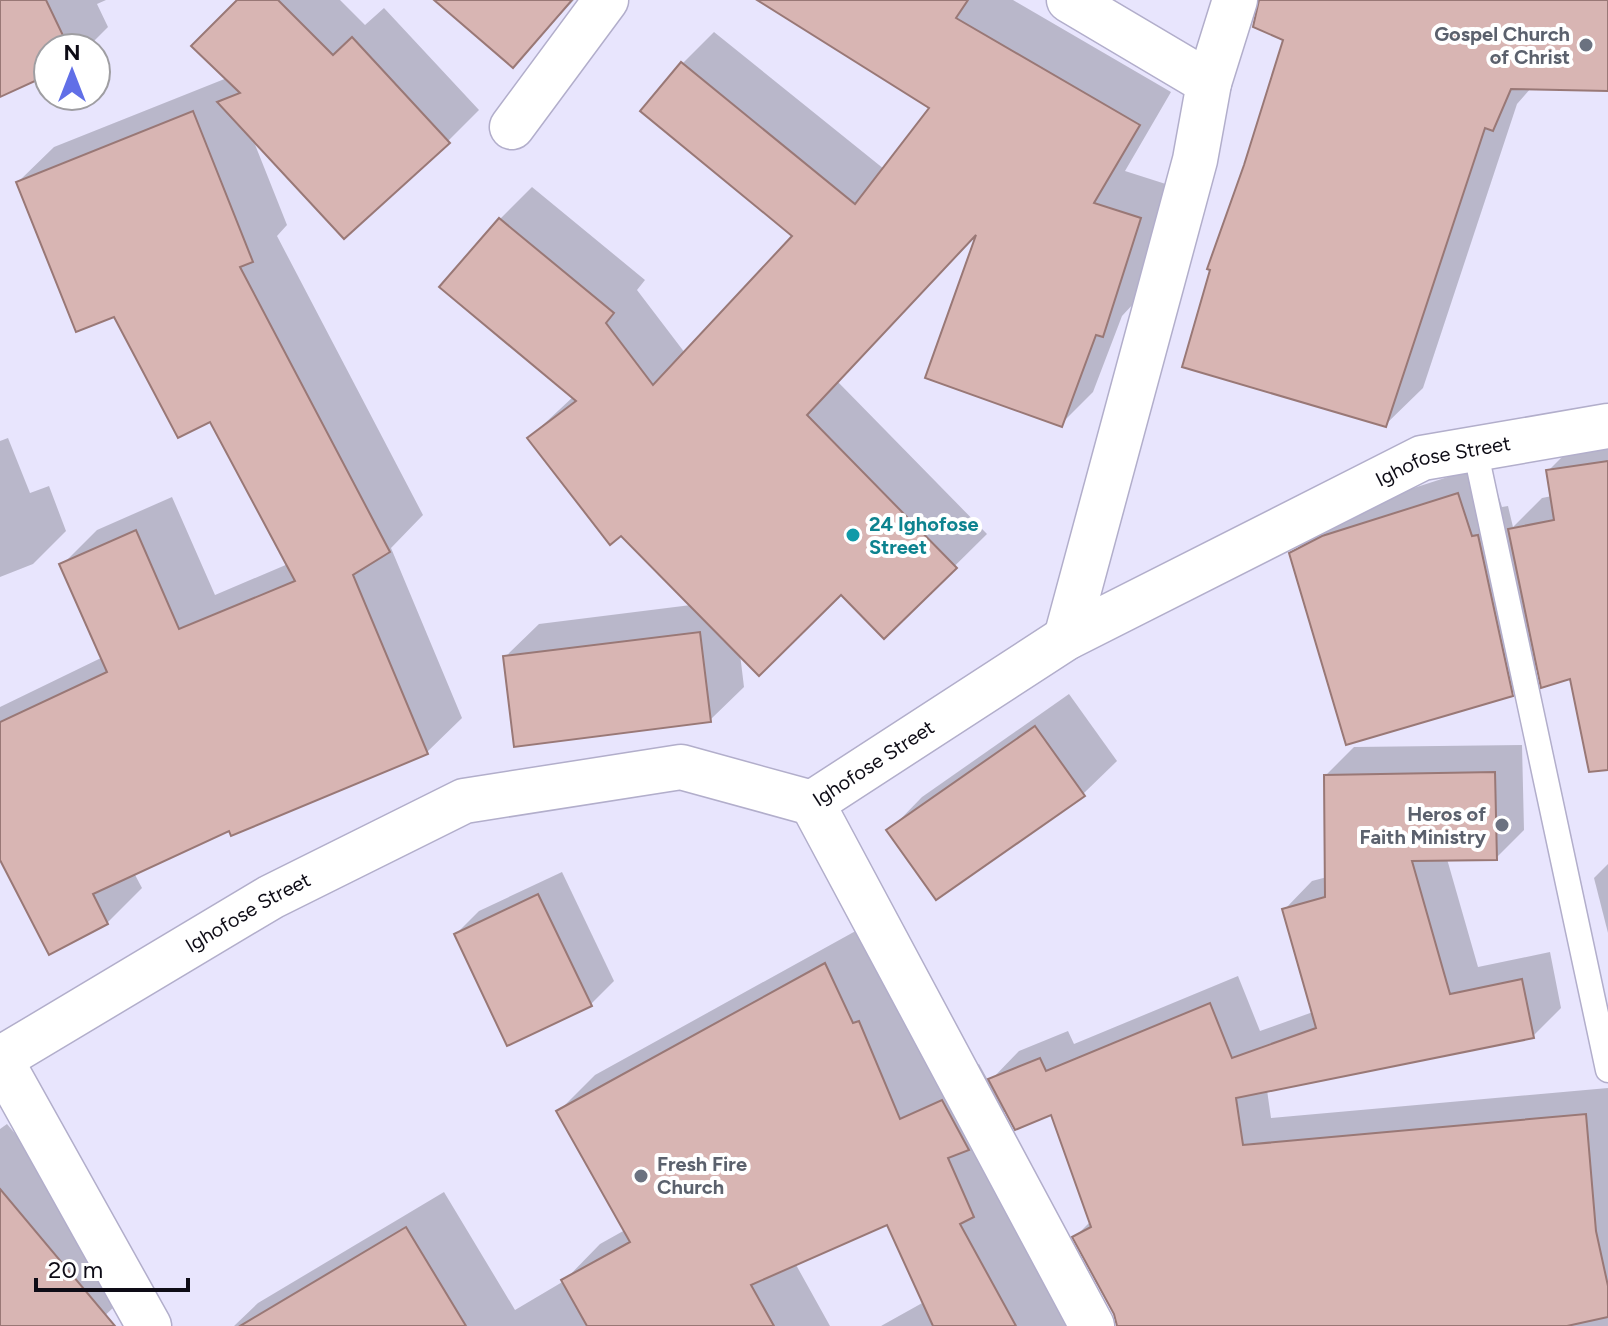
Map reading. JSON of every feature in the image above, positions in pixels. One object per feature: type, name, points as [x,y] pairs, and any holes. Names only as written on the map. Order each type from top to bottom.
[{"type":"street","points":[[512,127],[606,0]]},
{"type":"street","points":[[1069,0],[1209,83]]},
{"type":"street","points":[[1066,638],[1195,160],[1209,83],[1235,0]]},
{"type":"street","name":"Ighofose Street","points":[[0,1059],[271,897],[464,801],[681,767],[812,803],[1066,638],[1422,458],[1608,426]]},
{"type":"street","points":[[812,803],[1092,1326]]},
{"type":"street","points":[[0,1059],[149,1326]]},
{"type":"lane","points":[[1475,449],[1608,1070]]},
{"type":"building","points":[[0,0],[46,0],[61,32],[32,32],[32,82],[0,97]]},
{"type":"building","points":[[237,0],[278,0],[333,55],[352,37],[450,143],[344,239],[217,102],[240,93],[191,46]]},
{"type":"building","points":[[434,0],[572,0],[513,68]]},
{"type":"building","points":[[757,0],[968,0],[956,18],[1140,125],[1094,203],[1141,218],[1103,337],[1096,335],[1062,427],[925,378],[976,235],[807,415],[957,568],[884,639],[841,595],[759,676],[621,536],[610,545],[527,438],[576,401],[439,287],[499,218],[614,313],[606,323],[653,385],[792,236],[640,111],[681,62],[855,204],[929,108]]},
{"type":"building","points":[[1259,0],[1608,0],[1608,91],[1511,89],[1493,131],[1485,128],[1386,427],[1182,367],[1210,270],[1207,269],[1283,40],[1253,27]]},
{"type":"building","points":[[193,111],[253,262],[240,267],[390,552],[353,575],[428,754],[231,836],[229,831],[93,894],[108,924],[49,955],[0,860],[0,722],[107,672],[59,564],[136,530],[179,629],[295,581],[210,422],[178,438],[114,317],[76,332],[16,182]]},
{"type":"building","points":[[1608,461],[1608,770],[1589,772],[1570,679],[1541,688],[1508,529],[1554,520],[1546,470]]},
{"type":"building","points":[[1458,493],[1472,536],[1478,535],[1513,696],[1346,745],[1289,553],[1322,536]]},
{"type":"building","points":[[700,632],[711,722],[514,747],[503,656]]},
{"type":"building","points":[[1035,726],[1085,796],[936,900],[886,830]]},
{"type":"building","points":[[1495,772],[1497,860],[1412,861],[1450,994],[1522,979],[1534,1038],[1236,1098],[1243,1145],[1586,1114],[1596,1231],[1608,1286],[1608,1317],[1567,1326],[1117,1326],[1114,1314],[1072,1237],[1091,1227],[1051,1115],[1015,1130],[988,1079],[1040,1058],[1046,1071],[1210,1003],[1232,1058],[1316,1028],[1282,909],[1325,897],[1324,775]]},
{"type":"building","points":[[538,894],[592,1006],[507,1046],[454,934]]},
{"type":"building","points":[[825,963],[853,1023],[859,1021],[900,1119],[942,1100],[969,1150],[948,1158],[974,1217],[960,1224],[1016,1326],[933,1326],[887,1225],[751,1285],[774,1326],[587,1326],[561,1280],[630,1242],[556,1111]]},
{"type":"building","points":[[0,1189],[115,1326],[0,1326]]},
{"type":"building","points":[[406,1227],[466,1326],[240,1326]]},
{"type":"place","name":"Gospel Church of Christ","points":[[1586,45]]},
{"type":"place","name":"24 Ighofose Street","points":[[853,535]]},
{"type":"place","name":"Heros of Faith Ministry","points":[[1502,825]]},
{"type":"place","name":"Fresh Fire Church","points":[[641,1176]]}]
